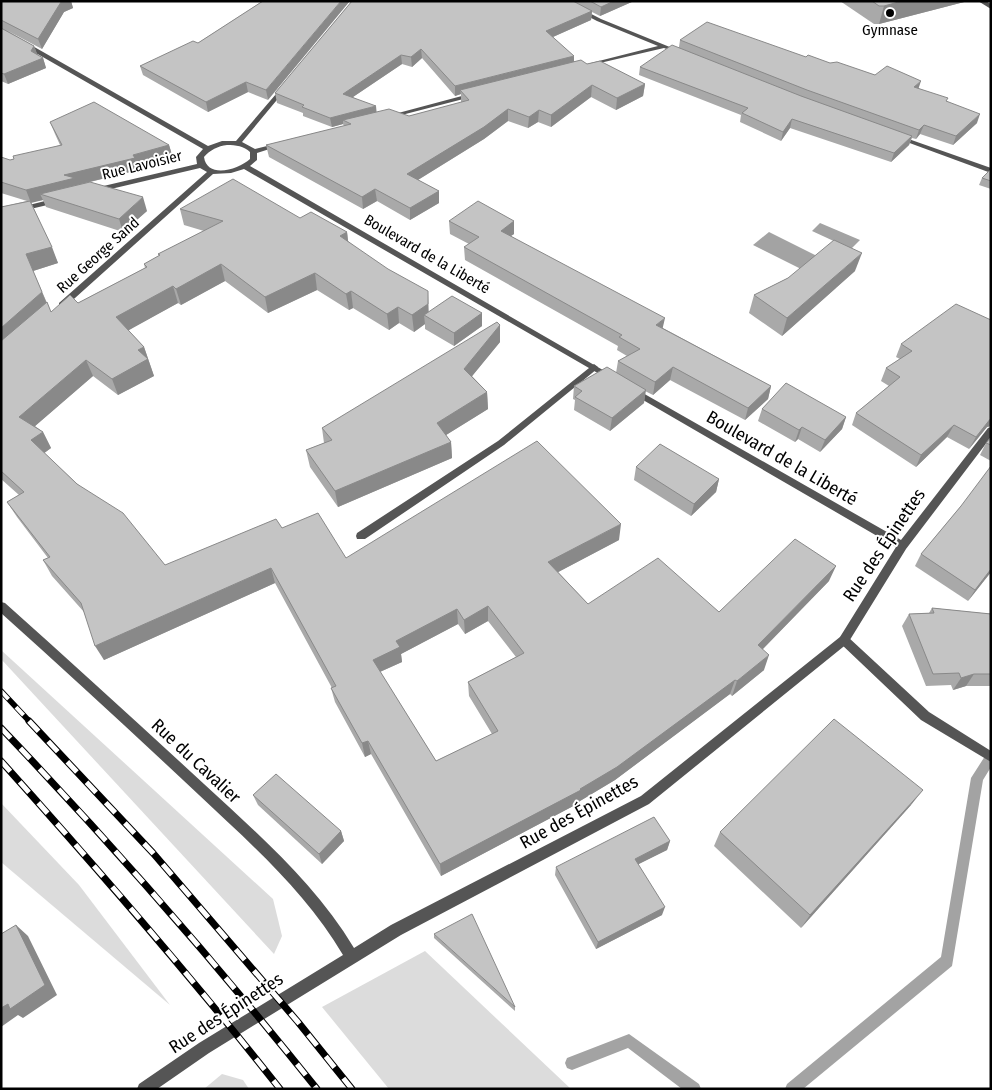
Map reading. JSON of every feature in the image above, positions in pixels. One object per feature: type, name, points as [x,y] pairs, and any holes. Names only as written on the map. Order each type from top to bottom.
[{"type":"street","points":[[561,1],[599,20],[683,54]]},
{"type":"street","points":[[981,1],[991,7]]},
{"type":"street","points":[[1,30],[208,149]]},
{"type":"street","points":[[583,67],[665,46]]},
{"type":"street","points":[[238,143],[288,83]]},
{"type":"street","points":[[380,119],[476,94]]},
{"type":"street","points":[[892,135],[991,171]]},
{"type":"street","points":[[238,143],[250,148],[254,152],[253,160],[246,167],[230,172],[212,171],[202,165],[200,157],[208,149],[222,144],[238,143]]},
{"type":"street","points":[[254,152],[283,144]]},
{"type":"street","name":"Rue Lavoisier","points":[[87,193],[202,165]]},
{"type":"street","name":"Boulevard de la Liberté","points":[[246,167],[619,382]]},
{"type":"street","name":"Rue George Sand","points":[[52,314],[212,171]]},
{"type":"street","points":[[1,214],[68,198]]},
{"type":"street","points":[[361,536],[501,443],[594,367]]},
{"type":"street","name":"Boulevard de la Liberté","points":[[628,387],[902,546]]},
{"type":"street","name":"Rue des Épinettes","points":[[144,1089],[204,1048],[396,930],[645,800],[844,640],[902,546],[991,430]]},
{"type":"street","name":"Rue du Cavalier","points":[[1,606],[116,710],[281,865],[338,930],[352,956]]},
{"type":"street","points":[[844,640],[925,716],[987,755]]},
{"type":"shaded area","points":[[820,223],[860,240],[851,249],[812,231]]},
{"type":"shaded area","points":[[769,232],[817,256],[801,269],[753,245]]},
{"type":"shaded area","points":[[1,650],[273,899],[282,936],[274,954],[1,659]]},
{"type":"shaded area","points":[[1,803],[79,885],[170,1005],[1,862]]},
{"type":"shaded area","points":[[425,951],[571,1089],[389,1089],[322,1007]]},
{"type":"shaded area","points":[[222,1074],[243,1080],[249,1089],[204,1089]]},
{"type":"building","points":[[1,1],[63,1],[38,39],[1,20]]},
{"type":"building","points":[[263,1],[341,1],[266,90],[246,82],[206,102],[140,66],[193,41],[198,43]]},
{"type":"building","points":[[352,1],[573,1],[592,11],[546,31],[574,56],[455,86],[421,49],[411,57],[401,55],[343,94],[376,106],[330,118],[302,107],[304,105],[275,93]]},
{"type":"building","points":[[590,1],[614,1],[601,7]]},
{"type":"building","points":[[872,1],[902,1],[879,6]]},
{"type":"building","points":[[707,22],[806,57],[808,55],[830,63],[837,62],[875,75],[887,66],[921,81],[914,87],[948,98],[946,101],[980,114],[956,136],[924,125],[919,130],[807,90],[680,40]]},
{"type":"building","points":[[1,28],[34,46],[31,51],[43,58],[4,74],[1,73]]},
{"type":"building","points":[[672,45],[801,96],[912,136],[894,153],[792,119],[783,132],[742,113],[748,108],[640,67]]},
{"type":"building","points":[[581,60],[587,64],[600,61],[645,84],[617,98],[592,85],[551,115],[539,110],[529,117],[508,109],[484,127],[407,174],[439,191],[410,208],[375,189],[362,197],[266,145],[351,124],[343,120],[389,109],[409,116],[469,100],[460,90]]},
{"type":"building","points":[[94,102],[169,145],[133,155],[135,158],[64,175],[75,178],[26,190],[1,182],[1,157],[10,160],[14,159],[13,156],[62,145],[50,122]]},
{"type":"building","points":[[991,169],[991,181],[982,178]]},
{"type":"building","points":[[233,179],[300,218],[311,212],[347,232],[340,236],[388,269],[428,291],[428,304],[412,315],[398,307],[387,314],[351,291],[346,294],[315,273],[265,297],[221,264],[176,289],[173,286],[116,317],[144,347],[138,350],[148,359],[112,379],[86,360],[19,417],[43,432],[31,440],[77,484],[123,513],[165,565],[276,519],[282,528],[318,513],[346,558],[537,441],[621,524],[548,562],[588,604],[658,558],[719,612],[795,539],[836,566],[758,645],[769,655],[737,681],[735,680],[617,767],[581,790],[440,864],[368,741],[362,743],[331,688],[336,686],[271,568],[95,646],[81,603],[43,560],[50,557],[7,502],[24,492],[1,471],[1,341],[47,302],[51,312],[70,295],[78,303],[147,267],[144,264],[160,255],[158,254],[223,221],[180,209]],"holes":[[[488,606],[524,653],[468,682],[498,731],[436,761],[373,660],[400,647],[396,641],[457,609],[464,620]]]},
{"type":"building","points":[[90,182],[143,197],[119,219],[40,194]]},
{"type":"building","points":[[30,201],[52,247],[26,254],[42,292],[1,328],[1,207]]},
{"type":"building","points":[[478,201],[514,221],[501,231],[665,318],[656,325],[771,386],[748,408],[673,367],[655,382],[618,361],[640,349],[619,337],[622,335],[464,247],[479,237],[449,221]]},
{"type":"building","points":[[834,240],[862,253],[787,318],[754,295],[788,278]]},
{"type":"building","points":[[452,296],[482,313],[454,333],[424,315]]},
{"type":"building","points":[[956,304],[991,320],[991,418],[976,437],[954,425],[921,455],[856,413],[900,377],[886,368],[912,351],[901,344]]},
{"type":"building","points":[[497,322],[500,325],[464,369],[487,392],[437,423],[451,442],[335,491],[306,450],[332,440],[322,428]]},
{"type":"building","points":[[607,367],[646,390],[612,418],[575,397],[582,391],[574,386]]},
{"type":"building","points":[[786,383],[846,417],[825,440],[802,427],[799,430],[762,409]]},
{"type":"building","points":[[991,437],[991,445],[986,443]]},
{"type":"building","points":[[660,444],[719,479],[694,504],[636,467]]},
{"type":"building","points":[[991,466],[991,569],[975,590],[921,554]]},
{"type":"building","points":[[932,608],[991,614],[991,674],[974,674],[961,678],[959,673],[933,674],[909,614],[934,613]]},
{"type":"building","points":[[834,719],[923,790],[810,915],[720,832]]},
{"type":"building","points":[[276,774],[341,831],[319,854],[253,795]]},
{"type":"building","points":[[654,817],[670,841],[635,859],[665,907],[598,942],[556,867]]},
{"type":"building","points":[[472,914],[515,1007],[434,934]]},
{"type":"building","points":[[16,925],[45,985],[10,1009],[8,1004],[1,1008],[1,934]]},
{"type":"waterway","points":[[792,1089],[947,961],[977,778],[991,757]]},
{"type":"waterway","points":[[572,1063],[629,1041],[694,1089]]},
{"type":"railway","points":[[1,691],[30,722]]},
{"type":"railway","points":[[29,721],[153,853],[298,1022],[352,1089]]},
{"type":"railway","points":[[1,728],[163,905],[317,1089]]},
{"type":"railway","points":[[1,761],[143,923],[280,1089]]},
{"type":"place","name":"Gymnase","points":[[890,13]]}]
